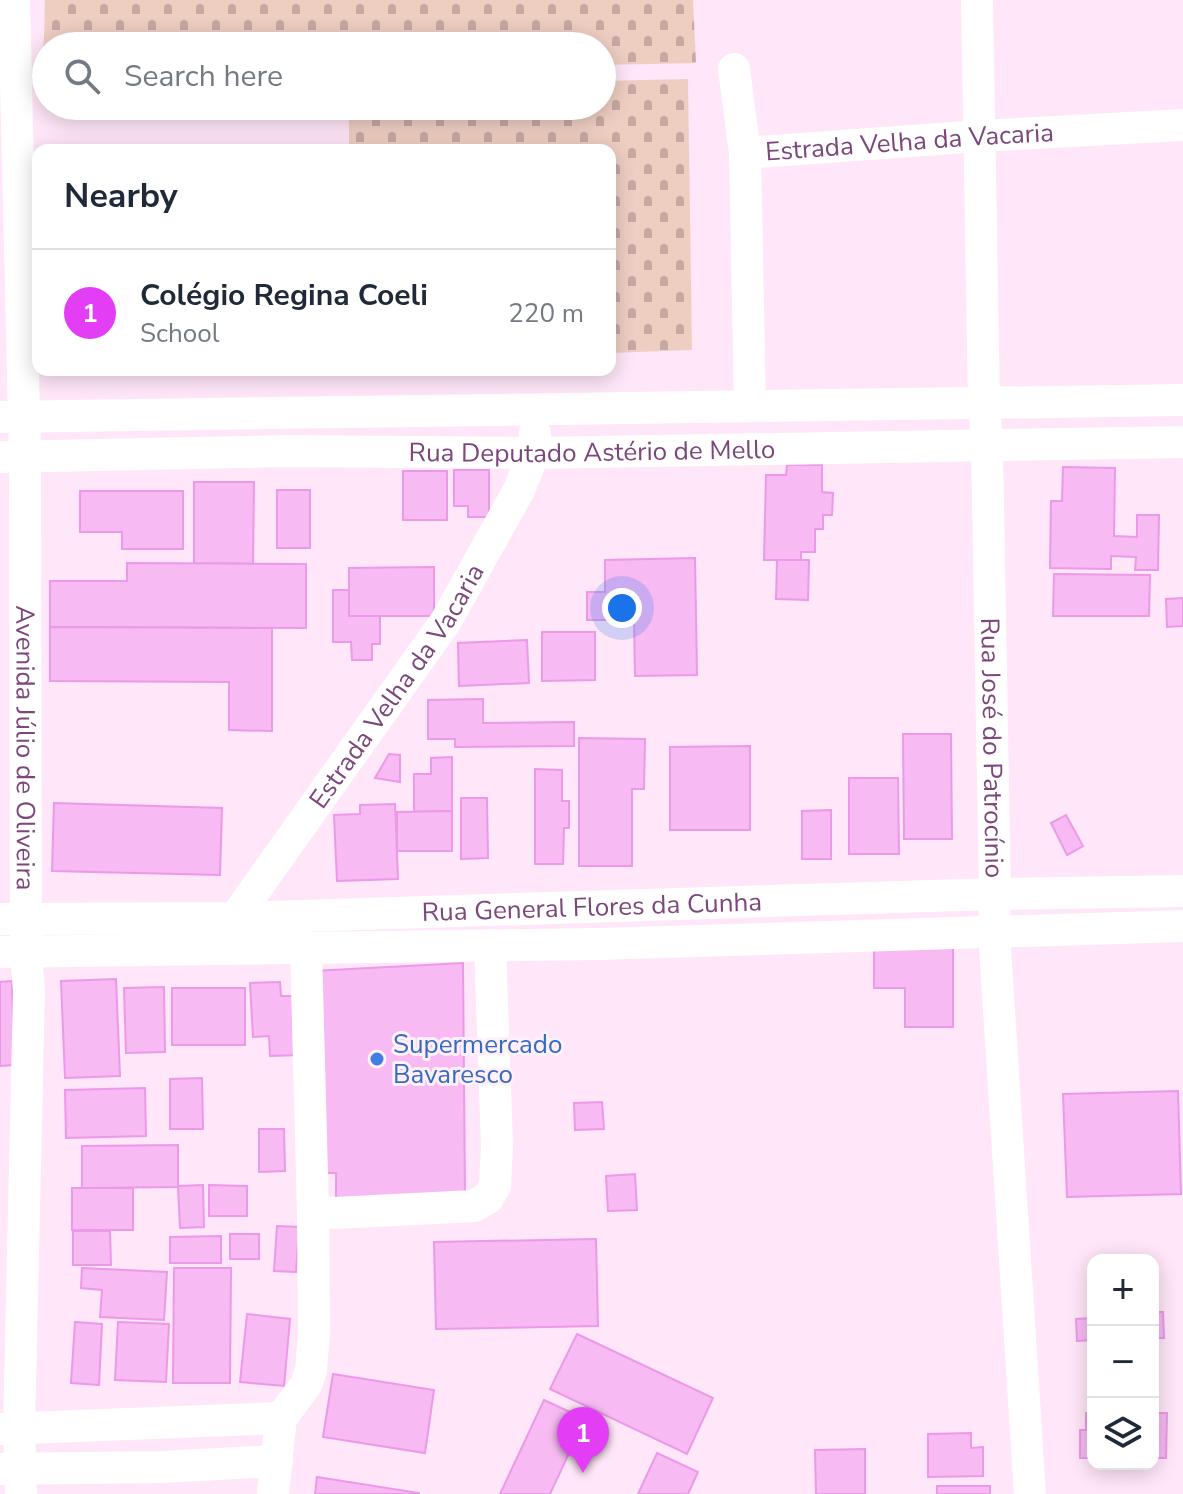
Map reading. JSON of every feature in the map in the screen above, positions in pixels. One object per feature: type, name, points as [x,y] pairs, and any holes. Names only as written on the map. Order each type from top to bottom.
[{"type":"street","name":"Avenida Júlio de Oliveira","points":[[14,0],[11,417],[13,952],[29,991],[10,1429],[14,1477]]},
{"type":"street","name":"Rua José do Patrocínio","points":[[977,0],[994,932],[1030,1494]]},
{"type":"street","points":[[734,69],[745,153]]},
{"type":"street","name":"Estrada Velha da Vacaria","points":[[750,406],[745,153],[1183,125]]},
{"type":"street","name":"Rua Deputado Astério de Mello","points":[[11,417],[1183,400]]},
{"type":"street","points":[[818,406],[821,448]]},
{"type":"street","name":"Estrada Velha da Vacaria","points":[[234,933],[446,621],[519,490],[534,453],[536,409]]},
{"type":"street","points":[[284,413],[286,451]]},
{"type":"street","name":"Rua Deputado Astério de Mello","points":[[12,457],[286,451],[534,453],[1183,442]]},
{"type":"street","name":"Rua General Flores da Cunha","points":[[13,952],[599,908],[995,894],[1183,891]]},
{"type":"street","points":[[599,908],[599,944]]},
{"type":"street","name":"Rua General Flores da Cunha","points":[[13,919],[234,933],[306,948],[599,944],[1183,926]]},
{"type":"street","points":[[313,1212],[474,1206],[488,1198],[495,1186],[497,1146],[490,945]]},
{"type":"street","points":[[273,1494],[281,1418],[306,1385],[311,1370],[314,1334],[306,948]]},
{"type":"street","points":[[10,1429],[281,1418]]},
{"type":"street","points":[[14,1477],[277,1461]]},
{"type":"green space","points":[[45,0],[693,0],[696,63],[616,65],[616,32],[44,32]]},
{"type":"green space","points":[[688,79],[692,350],[616,353],[616,144],[349,144],[349,120],[616,120],[616,81]]},
{"type":"building","points":[[787,465],[822,465],[822,492],[833,493],[832,515],[823,515],[823,529],[815,529],[815,552],[801,552],[801,560],[764,560],[766,475],[786,475]]},
{"type":"building","points":[[1063,467],[1115,468],[1114,536],[1137,537],[1137,515],[1159,515],[1158,570],[1135,570],[1136,557],[1111,556],[1111,569],[1050,568],[1051,501],[1062,501]]},
{"type":"building","points":[[454,470],[489,470],[489,517],[468,517],[468,506],[454,506]]},
{"type":"building","points":[[403,471],[447,471],[447,520],[403,520]]},
{"type":"building","points":[[194,482],[254,482],[253,564],[194,563]]},
{"type":"building","points":[[277,490],[310,490],[310,548],[277,548]]},
{"type":"building","points":[[80,491],[183,491],[183,549],[122,549],[122,532],[80,532]]},
{"type":"building","points":[[695,558],[697,675],[635,676],[634,620],[587,620],[587,592],[605,592],[605,560]]},
{"type":"building","points":[[777,560],[809,560],[808,600],[776,599]]},
{"type":"building","points":[[127,563],[306,564],[306,628],[50,627],[50,581],[127,581]]},
{"type":"building","points":[[434,567],[434,616],[349,616],[349,568]]},
{"type":"building","points":[[1054,574],[1150,575],[1149,616],[1053,616]]},
{"type":"building","points":[[333,590],[349,590],[349,616],[380,616],[380,644],[372,644],[372,660],[352,660],[351,642],[333,642]]},
{"type":"building","points":[[1183,598],[1183,626],[1167,627],[1166,599]]},
{"type":"building","points":[[50,627],[272,628],[272,731],[229,730],[229,682],[50,681]]},
{"type":"building","points":[[542,632],[595,632],[595,680],[542,681]]},
{"type":"building","points":[[527,640],[529,683],[459,686],[458,643]]},
{"type":"building","points":[[483,699],[483,723],[574,722],[574,746],[455,747],[455,739],[428,739],[428,700]]},
{"type":"building","points":[[903,734],[951,734],[952,839],[904,839]]},
{"type":"building","points":[[579,738],[645,739],[644,789],[632,789],[632,866],[579,866]]},
{"type":"building","points":[[750,746],[750,830],[670,830],[670,747]]},
{"type":"building","points":[[389,754],[400,755],[400,782],[375,778]]},
{"type":"building","points":[[452,757],[452,811],[414,812],[414,774],[431,774],[431,758]]},
{"type":"building","points":[[535,769],[562,770],[562,801],[569,801],[569,828],[564,828],[563,864],[535,864]]},
{"type":"building","points":[[849,778],[898,778],[899,854],[849,854]]},
{"type":"building","points":[[461,798],[487,798],[488,858],[461,859]]},
{"type":"building","points":[[54,803],[222,808],[220,875],[52,871]]},
{"type":"building","points":[[395,804],[398,879],[337,881],[334,815],[360,814],[360,805]]},
{"type":"building","points":[[831,810],[831,859],[802,859],[802,811]]},
{"type":"building","points":[[452,811],[452,851],[397,851],[397,812]]},
{"type":"building","points":[[1066,815],[1083,846],[1067,855],[1051,823]]},
{"type":"building","points":[[874,942],[953,943],[953,1027],[905,1027],[905,988],[874,988]]},
{"type":"building","points":[[463,963],[465,1199],[336,1200],[336,1173],[316,1173],[313,971]]},
{"type":"building","points":[[116,979],[120,1076],[65,1078],[61,981]]},
{"type":"building","points":[[12,981],[14,1065],[0,1066],[0,982]]},
{"type":"building","points":[[280,982],[281,996],[299,996],[301,1055],[270,1056],[269,1036],[253,1037],[250,983]]},
{"type":"building","points":[[164,987],[165,1052],[126,1053],[124,988]]},
{"type":"building","points":[[172,988],[245,988],[245,1045],[172,1045]]},
{"type":"building","points":[[202,1078],[203,1129],[170,1129],[170,1079]]},
{"type":"building","points":[[145,1088],[146,1136],[66,1138],[65,1090]]},
{"type":"building","points":[[1178,1091],[1181,1194],[1067,1197],[1063,1094]]},
{"type":"building","points":[[602,1102],[604,1129],[575,1130],[574,1103]]},
{"type":"building","points":[[259,1129],[284,1129],[285,1171],[259,1172]]},
{"type":"building","points":[[178,1145],[178,1187],[82,1188],[82,1146]]},
{"type":"building","points":[[635,1174],[637,1210],[608,1211],[606,1176]]},
{"type":"building","points":[[203,1185],[204,1227],[180,1228],[178,1186]]},
{"type":"building","points":[[209,1185],[247,1186],[247,1216],[209,1216]]},
{"type":"building","points":[[72,1188],[133,1188],[133,1230],[72,1230]]},
{"type":"building","points":[[277,1226],[299,1227],[296,1272],[274,1271]]},
{"type":"building","points":[[73,1231],[110,1231],[111,1265],[73,1265]]},
{"type":"building","points":[[230,1234],[259,1234],[259,1259],[230,1259]]},
{"type":"building","points":[[221,1236],[221,1263],[170,1263],[170,1237]]},
{"type":"building","points":[[596,1239],[598,1326],[436,1329],[434,1242]]},
{"type":"building","points":[[82,1268],[167,1272],[164,1320],[100,1317],[102,1290],[81,1288]]},
{"type":"building","points":[[174,1268],[231,1268],[230,1383],[173,1383]]},
{"type":"building","points":[[1159,1312],[1163,1312],[1164,1338],[1159,1338]]},
{"type":"building","points":[[247,1314],[290,1319],[284,1386],[240,1382]]},
{"type":"building","points":[[1087,1318],[1087,1340],[1077,1341],[1076,1319]]},
{"type":"building","points":[[75,1322],[102,1324],[99,1385],[71,1383]]},
{"type":"building","points":[[118,1322],[169,1324],[166,1382],[115,1380]]},
{"type":"building","points":[[577,1334],[713,1398],[687,1454],[550,1389]]},
{"type":"building","points":[[333,1374],[434,1390],[425,1453],[323,1437]]},
{"type":"building","points":[[544,1400],[585,1419],[550,1494],[500,1494]]},
{"type":"building","points":[[1087,1413],[1087,1458],[1080,1458],[1080,1430],[1086,1430]]},
{"type":"building","points":[[1159,1413],[1167,1413],[1166,1458],[1159,1458]]},
{"type":"building","points":[[971,1433],[971,1448],[983,1447],[983,1476],[928,1477],[928,1434]]},
{"type":"building","points":[[865,1449],[865,1494],[816,1494],[815,1450]]},
{"type":"building","points":[[657,1453],[698,1472],[688,1494],[638,1494]]},
{"type":"building","points":[[317,1477],[419,1493],[419,1494],[315,1494]]},
{"type":"building","points":[[937,1486],[990,1486],[990,1494],[937,1494]]},
{"type":"place","name":"Supermercado Bavaresco","points":[[377,1059]]},
{"type":"place","name":"Colégio Regina Coeli","points":[[583,1473]]}]
